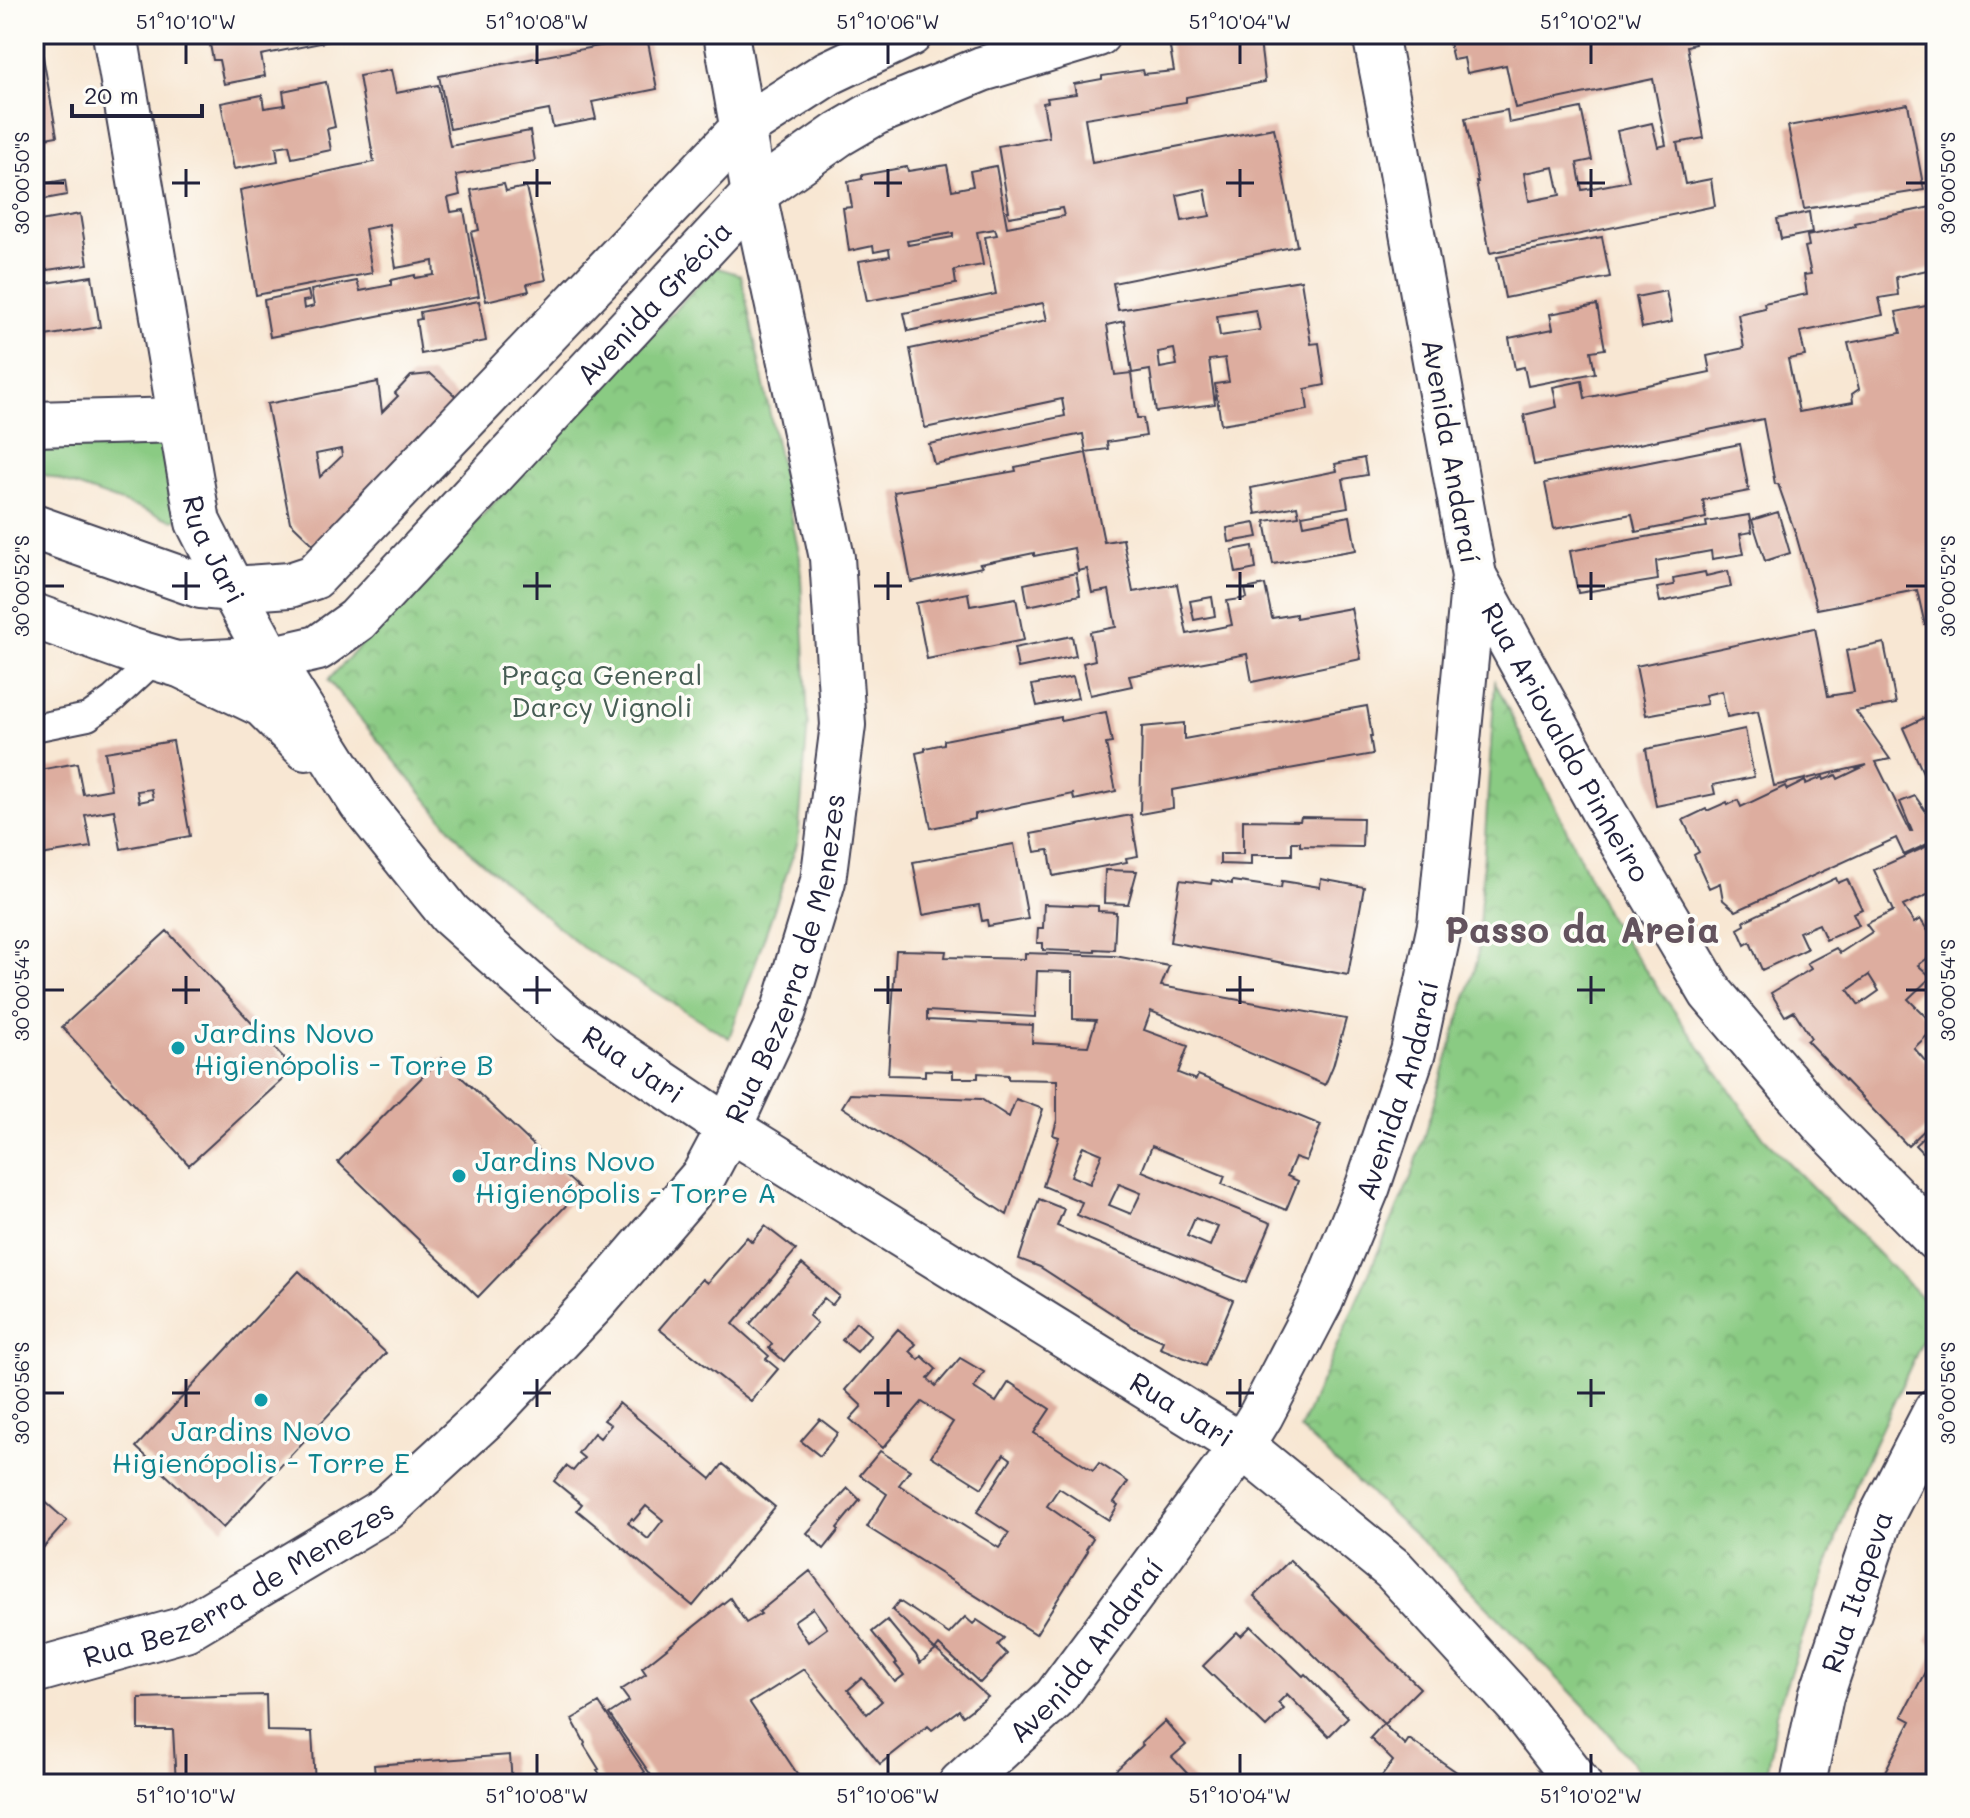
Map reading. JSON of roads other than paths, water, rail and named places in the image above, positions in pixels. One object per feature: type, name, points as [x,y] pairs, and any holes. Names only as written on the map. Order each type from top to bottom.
[{"type":"street","name":"Rua Jari","points":[[115,34],[198,522],[270,659],[361,803],[450,914],[570,1021],[729,1128],[1242,1446],[1394,1570],[1517,1704],[1579,1784]]},
{"type":"street","name":"Rua Bezerra de Menezes","points":[[34,1671],[185,1629],[386,1509],[489,1414],[595,1302],[704,1175],[784,1010],[823,881],[843,725],[832,558],[754,194],[726,34]]},
{"type":"street","name":"Avenida Grécia","points":[[34,527],[201,586],[232,589],[290,585],[314,577],[743,128],[828,73],[910,34]]},
{"type":"street","name":"Avenida Grécia","points":[[166,661],[270,659],[318,648],[357,620],[754,194],[839,134],[875,113],[982,69],[1098,34]]},
{"type":"street","name":"Avenida Andaraí","points":[[961,1784],[1055,1698],[1242,1446],[1321,1300],[1368,1186],[1413,1052],[1440,925],[1474,576],[1375,34]]},
{"type":"street","points":[[34,424],[180,420]]},
{"type":"street","name":"Rua Ariovaldo Pinheiro","points":[[1474,576],[1601,807],[1711,993],[1823,1124],[1936,1239]]},
{"type":"street","points":[[34,616],[166,661],[263,705],[361,803]]},
{"type":"street","name":"Rua Itapeva","points":[[1803,1784],[1821,1696],[1881,1517],[1936,1410]]},
{"type":"lane","points":[[34,728],[88,717],[166,661]]},
{"type":"place","name":"Jardins Novo Higienópolis - Torre B","points":[[178,1048]]},
{"type":"place","name":"Jardins Novo Higienópolis - Torre A","points":[[459,1176]]},
{"type":"place","name":"Jardins Novo Higienópolis - Torre E","points":[[261,1400]]},
{"type":"district","name":"Passo da Areia","points":[[1582,928]]},
{"type":"park label","name":"Praça General Darcy Vignoli","points":[[602,690]]}]
